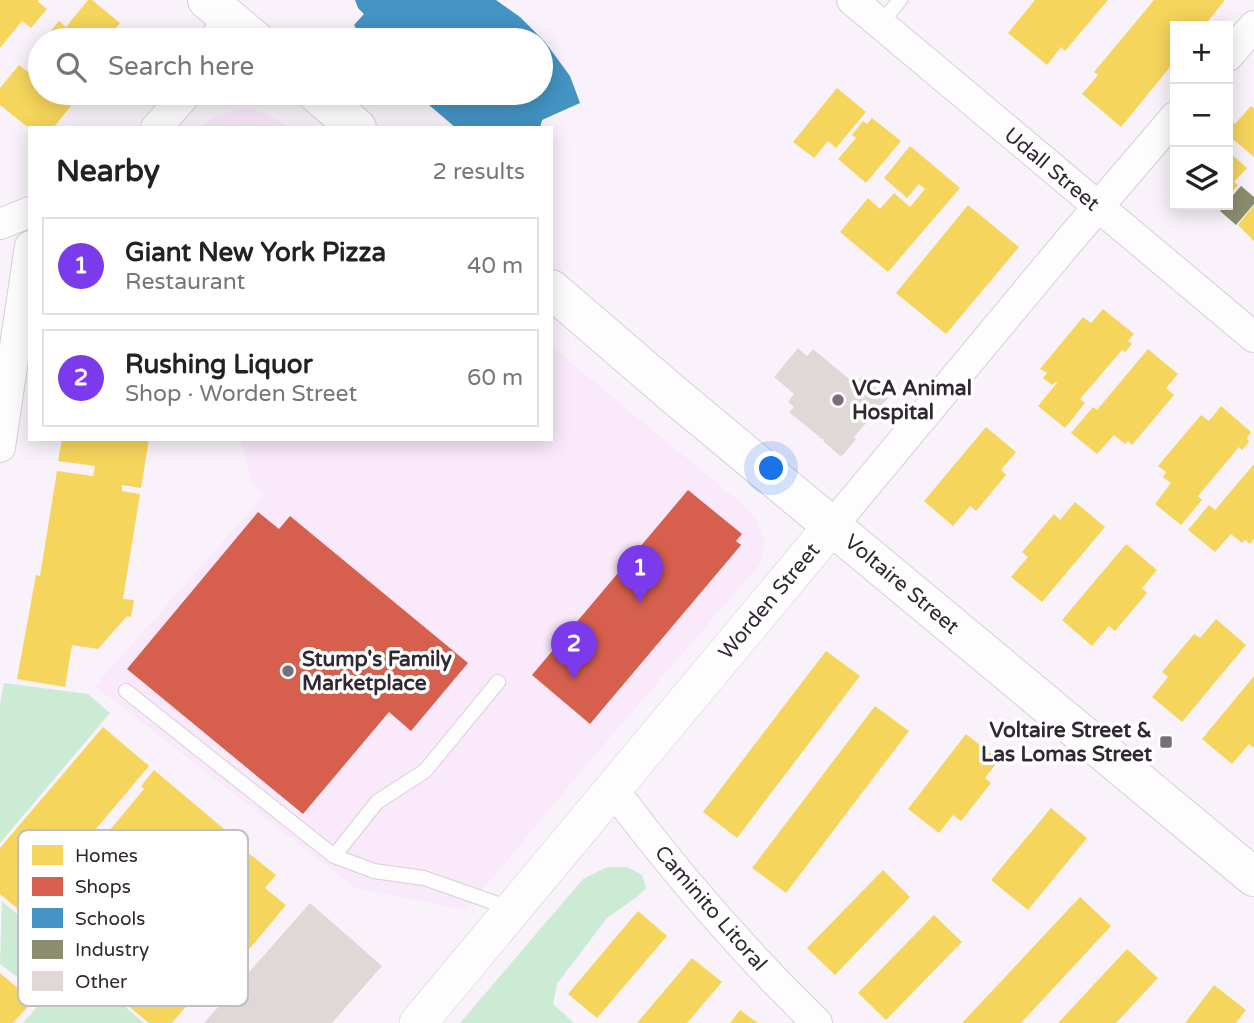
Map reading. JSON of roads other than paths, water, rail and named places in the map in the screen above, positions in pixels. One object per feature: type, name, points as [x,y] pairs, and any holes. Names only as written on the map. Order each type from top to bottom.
[{"type":"main road","points":[[330,105],[355,126]]},
{"type":"main road","name":"Voltaire Street","points":[[553,291],[832,526],[1250,865]]},
{"type":"street","name":"Udall Street","points":[[852,0],[1254,337]]},
{"type":"street","points":[[1233,51],[1254,26]]},
{"type":"street","points":[[158,126],[176,105]]},
{"type":"street","name":"Worden Street","points":[[418,1023],[1170,123]]},
{"type":"street","points":[[0,224],[28,213]]},
{"type":"street","points":[[0,447],[28,259]]},
{"type":"street","name":"Caminito Litoral","points":[[612,788],[694,893],[817,1023]]},
{"type":"lane","points":[[880,24],[900,0]]},
{"type":"lane","points":[[334,856],[377,802],[425,771],[498,682]]},
{"type":"lane","points":[[125,691],[334,856],[374,871],[424,878],[513,909]]},
{"type":"place","name":"VCA Animal Hospital","points":[[838,400]]},
{"type":"place","name":"Giant New York Pizza","points":[[640,603]]},
{"type":"place","name":"Stump's Family Marketplace","points":[[288,671]]},
{"type":"place","name":"Rushing Liquor","points":[[574,679]]},
{"type":"place","name":"Voltaire Street & Las Lomas Street","points":[[1166,742]]}]
